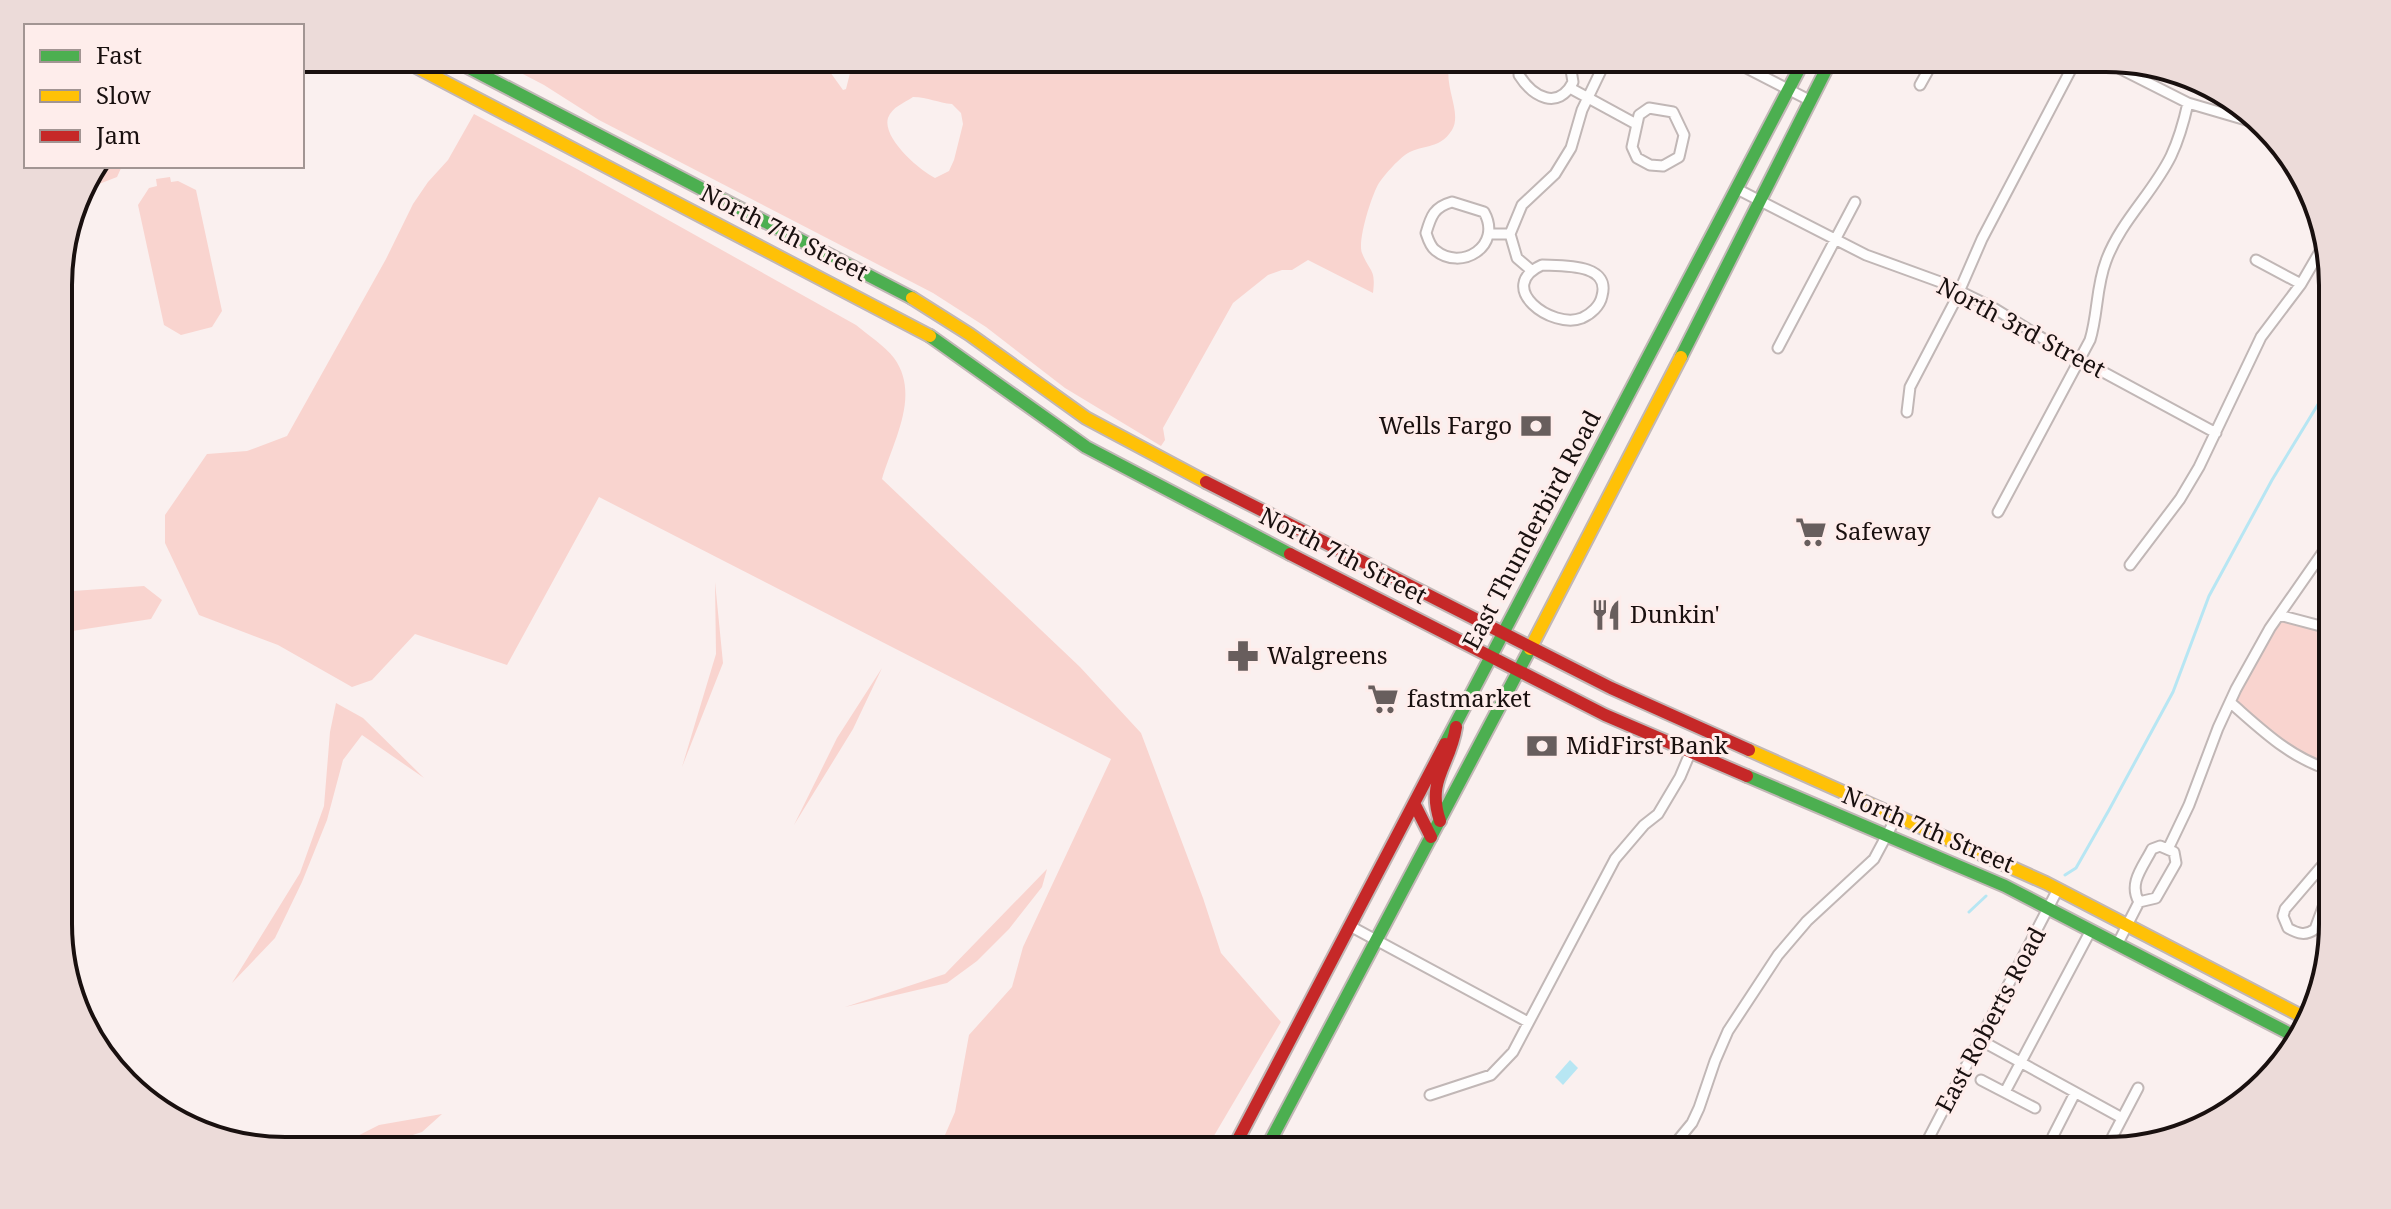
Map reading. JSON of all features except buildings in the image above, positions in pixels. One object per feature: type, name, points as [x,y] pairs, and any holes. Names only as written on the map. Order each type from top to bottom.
[{"type":"main road","name":"North 7th Street","points":[[426,72],[914,326],[1089,449],[1490,656],[1605,715],[1982,876],[2288,1033]]},
{"type":"main road","name":"North 7th Street","points":[[477,72],[911,298],[973,337],[1068,407],[1111,433],[1611,688],[2058,889],[2299,1015]]},
{"type":"main road","name":"East Thunderbird Road","points":[[1239,1137],[1798,72]]},
{"type":"main road","points":[[1272,1137],[1531,647],[1825,72]]},
{"type":"main road","points":[[1440,821],[1432,803],[1432,791],[1455,745],[1457,719]]},
{"type":"main road","points":[[1414,803],[1431,837]]},
{"type":"street","points":[[1520,72],[1533,91],[1553,99],[1564,96],[1570,88],[1573,82],[1571,72]]},
{"type":"street","points":[[1531,270],[1517,258],[1510,234],[1522,205],[1555,174],[1571,148],[1587,99],[1600,72]]},
{"type":"street","points":[[1754,72],[1811,101]]},
{"type":"street","points":[[1920,85],[1927,72]]},
{"type":"street","points":[[1907,412],[1910,387],[1960,291],[1982,239],[2070,72]]},
{"type":"street","points":[[2130,74],[2188,103],[2231,113]]},
{"type":"street","points":[[1570,88],[1636,124]]},
{"type":"street","points":[[1998,512],[2090,340],[2106,259],[2171,156],[2188,103]]},
{"type":"street","points":[[1649,108],[1673,112],[1684,135],[1679,157],[1663,166],[1650,165],[1637,158],[1632,147],[1636,124],[1639,115],[1649,108]]},
{"type":"street","name":"North 3rd Street","points":[[1737,189],[1866,255],[1960,291],[1992,307],[2079,359],[2216,433]]},
{"type":"street","points":[[1457,202],[1484,212],[1490,224],[1489,234],[1488,240],[1477,252],[1462,258],[1432,249],[1426,233],[1440,205],[1457,202]]},
{"type":"street","points":[[1778,348],[1855,202]]},
{"type":"street","points":[[1489,234],[1510,234]]},
{"type":"street","points":[[2130,565],[2180,499],[2216,433],[2261,337],[2301,284],[2317,257]]},
{"type":"street","points":[[2256,260],[2301,284]]},
{"type":"street","points":[[1542,265],[1577,266],[1590,270],[1603,283],[1602,297],[1593,311],[1579,320],[1549,315],[1538,310],[1526,298],[1523,285],[1531,270],[1542,265]]},
{"type":"street","points":[[2168,849],[2195,791],[2218,728],[2279,615],[2319,557]]},
{"type":"street","points":[[2279,615],[2319,626]]},
{"type":"street","points":[[2231,703],[2282,748],[2319,766]]},
{"type":"street","points":[[1430,1095],[1491,1075],[1513,1052],[1615,859],[1644,825],[1658,814],[1691,751]]},
{"type":"street","points":[[1680,1137],[1696,1116],[1728,1031],[1778,955],[1807,921],[1866,868],[1897,816]]},
{"type":"street","points":[[2118,943],[2139,902],[2133,886],[2152,849],[2160,846],[2168,849],[2176,857],[2176,863],[2161,892],[2156,898],[2139,902]]},
{"type":"street","points":[[2319,869],[2285,909],[2283,916],[2288,928],[2301,934],[2315,929],[2319,918]]},
{"type":"street","name":"East Roberts Road","points":[[1929,1137],[2058,889]]},
{"type":"street","points":[[1350,926],[1528,1022]]},
{"type":"street","points":[[2005,1092],[2091,930]]},
{"type":"street","points":[[1980,1040],[2122,1118]]},
{"type":"street","points":[[1981,1080],[2035,1108]]},
{"type":"street","points":[[2112,1137],[2138,1088]]},
{"type":"street","points":[[2053,1136],[2075,1093]]},
{"type":"shaded area","points":[[519,72],[830,72],[843,90],[851,72],[1449,72],[1455,115],[1455,123],[1447,137],[1405,155],[1376,189],[1366,218],[1361,247],[1373,275],[1373,293],[1308,260],[1292,270],[1268,275],[1233,303],[1163,428],[1165,440],[1161,446],[1065,388],[986,327],[933,293],[599,120]],"holes":[[[913,97],[952,104],[961,113],[963,124],[949,171],[935,178],[896,144],[888,118],[895,108]]]},
{"type":"shaded area","points":[[474,114],[856,325],[894,358],[902,372],[905,403],[882,479],[1080,667],[1141,733],[1221,953],[1281,1022],[1213,1137],[944,1137],[955,1112],[969,1035],[1012,987],[1023,947],[1111,759],[599,497],[507,665],[415,634],[372,680],[352,687],[278,645],[199,615],[165,543],[165,515],[207,454],[247,451],[287,436],[386,259],[413,204],[448,160]]},
{"type":"shaded area","points":[[107,168],[121,168],[117,177],[99,184]]},
{"type":"shaded area","points":[[170,177],[171,182],[178,181],[196,190],[222,311],[212,327],[181,335],[164,325],[138,205],[149,188],[157,186],[156,179]]},
{"type":"shaded area","points":[[715,582],[723,663],[682,767],[716,654]]},
{"type":"shaded area","points":[[144,586],[162,600],[151,619],[72,631],[72,591]]},
{"type":"shaded area","points":[[2279,615],[2319,626],[2319,766],[2303,760],[2231,703]]},
{"type":"shaded area","points":[[882,668],[853,729],[794,825],[837,738]]},
{"type":"shaded area","points":[[336,703],[363,718],[424,778],[362,735],[343,760],[327,820],[275,938],[232,983],[300,873],[324,806],[330,732]]},
{"type":"shaded area","points":[[1047,869],[1042,887],[1009,929],[977,961],[947,983],[845,1007],[945,974]]},
{"type":"shaded area","points":[[442,1114],[422,1132],[406,1137],[355,1137],[379,1125]]},
{"type":"water","points":[[1570,1060],[1578,1068],[1563,1085],[1555,1077]]},
{"type":"waterway","points":[[2065,875],[2076,868],[2173,692],[2209,596],[2272,480],[2319,403]]},
{"type":"waterway","points":[[1969,912],[1986,896]]},
{"type":"traffic: fast","points":[[477,72],[912,298]]},
{"type":"traffic: fast","points":[[1445,744],[1798,72]]},
{"type":"traffic: fast","points":[[1681,357],[1825,72]]},
{"type":"traffic: fast","points":[[930,336],[1086,447],[1290,554]]},
{"type":"traffic: fast","points":[[1272,1137],[1530,649]]},
{"type":"traffic: fast","points":[[1747,776],[2005,886],[2288,1033]]},
{"type":"traffic: slow","points":[[426,72],[930,336]]},
{"type":"traffic: slow","points":[[912,298],[969,334],[1086,418],[1206,482]]},
{"type":"traffic: slow","points":[[1530,649],[1681,357]]},
{"type":"traffic: slow","points":[[1749,750],[2046,883],[2299,1015]]},
{"type":"traffic: jam","points":[[1206,482],[1611,688],[1749,750]]},
{"type":"traffic: jam","points":[[1290,554],[1605,715],[1747,776]]},
{"type":"traffic: jam","points":[[1440,821],[1436,807],[1437,783],[1456,727]]},
{"type":"traffic: jam","points":[[1239,1137],[1445,744]]},
{"type":"traffic: jam","points":[[1414,803],[1431,837]]},
{"type":"place","name":"Wells Fargo","points":[[1536,426]]},
{"type":"place","name":"Safeway","points":[[1811,532]]},
{"type":"place","name":"Dunkin'","points":[[1606,615]]},
{"type":"place","name":"Walgreens","points":[[1243,656]]},
{"type":"place","name":"fastmarket","points":[[1383,699]]},
{"type":"place","name":"MidFirst Bank","points":[[1542,746]]}]
